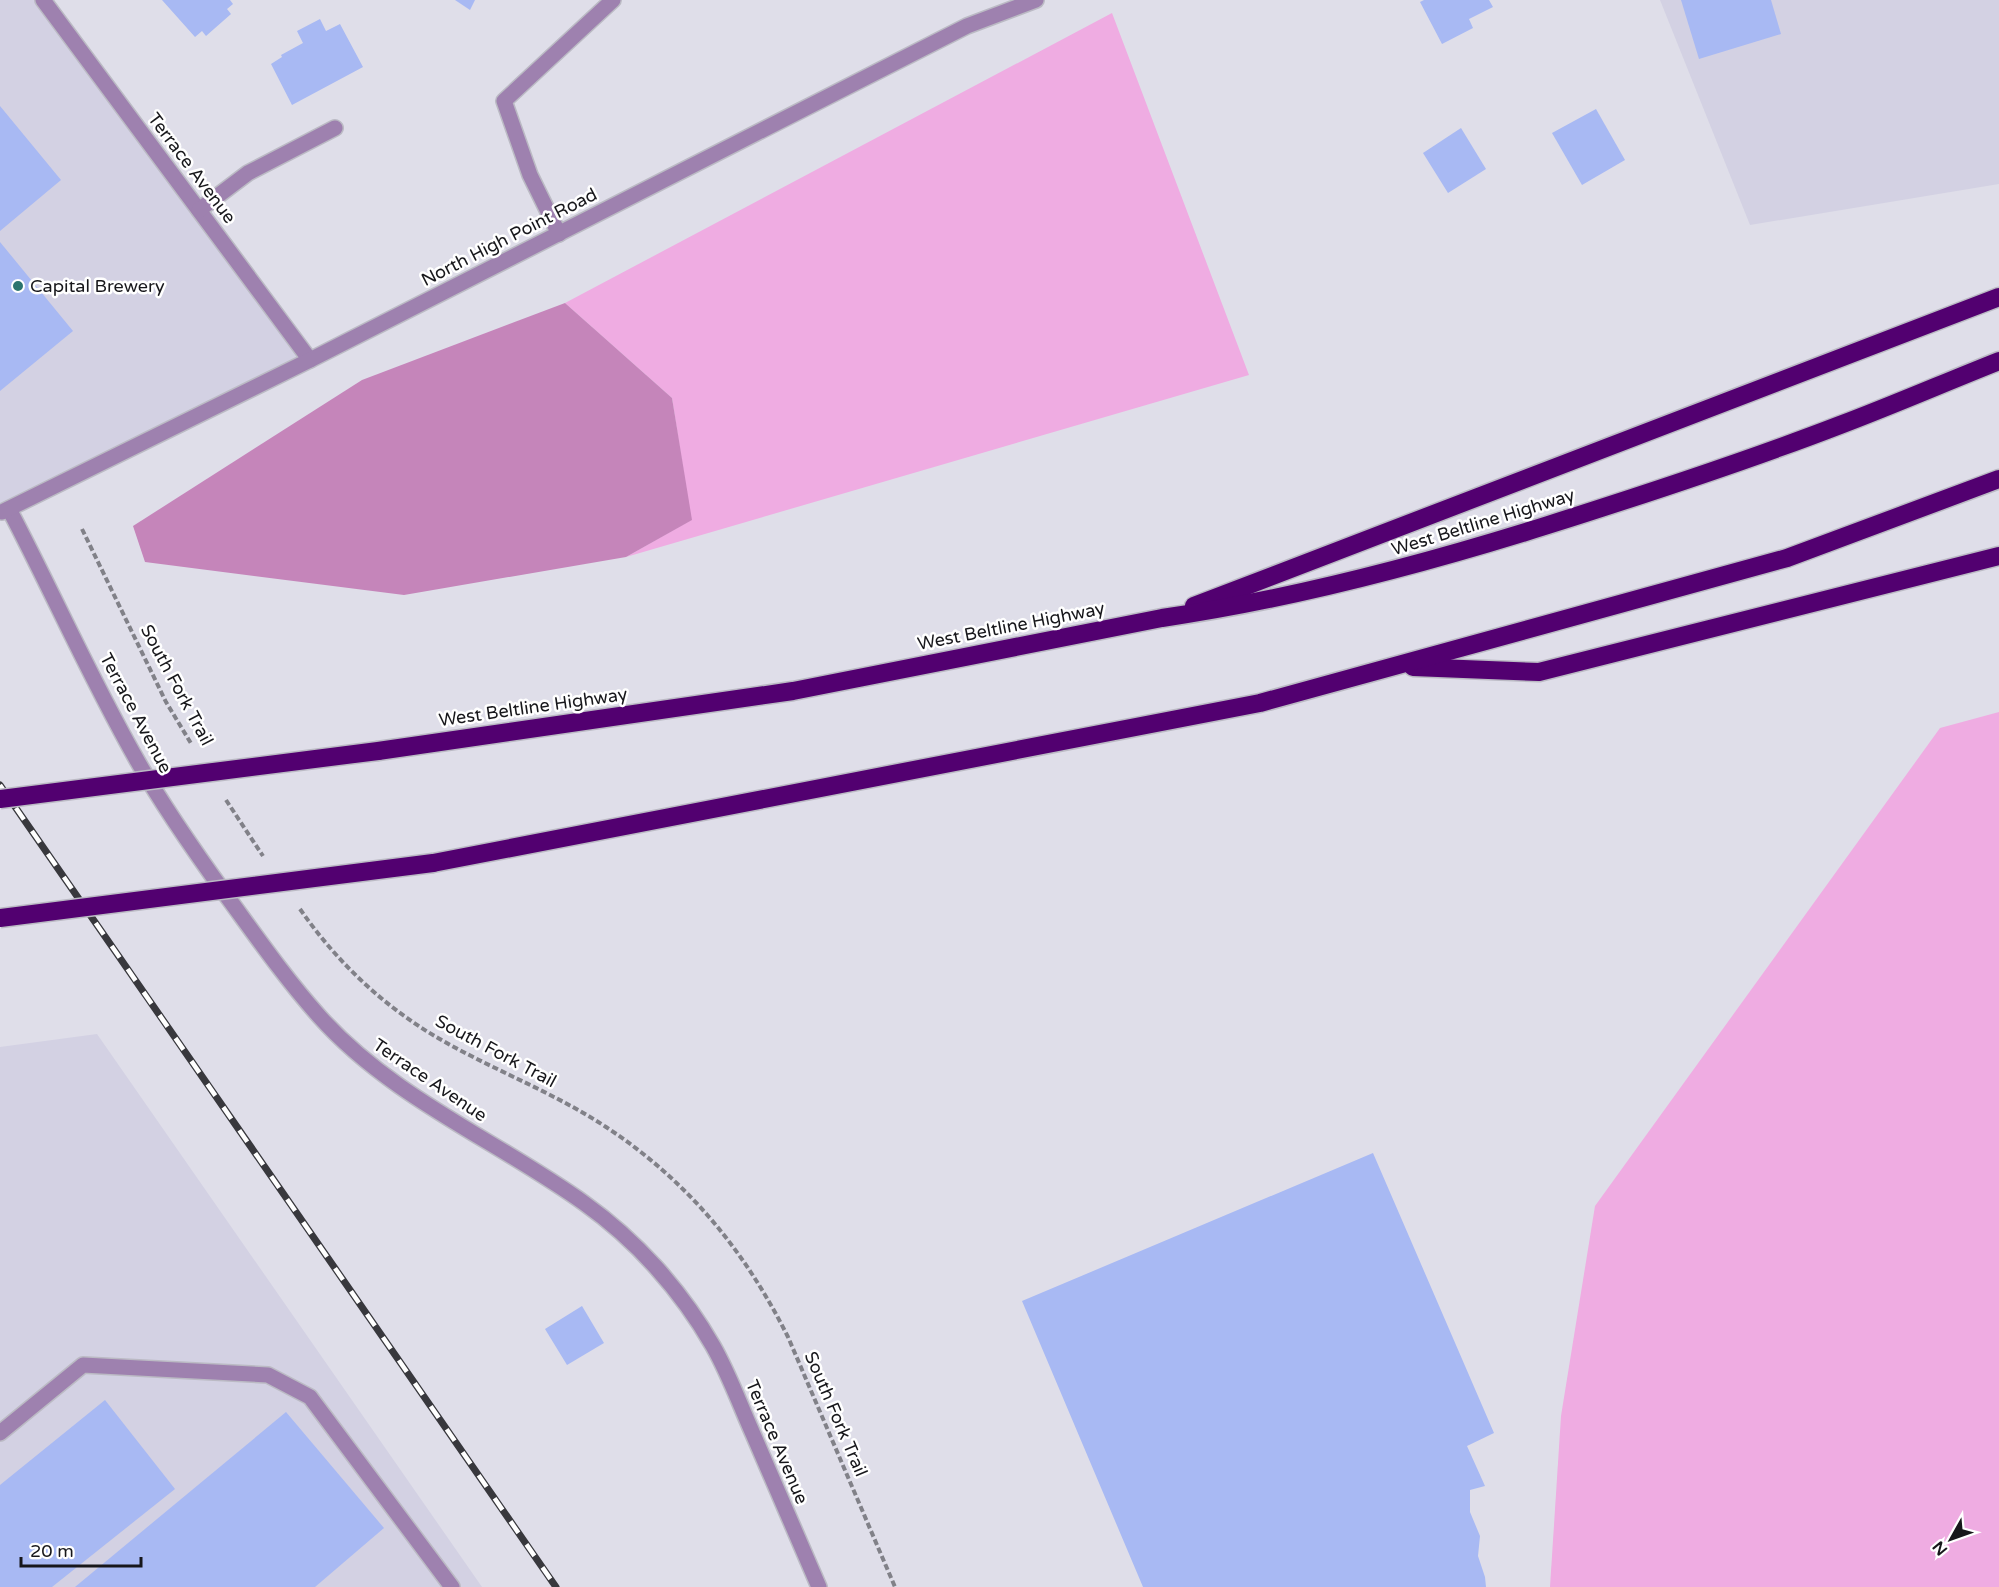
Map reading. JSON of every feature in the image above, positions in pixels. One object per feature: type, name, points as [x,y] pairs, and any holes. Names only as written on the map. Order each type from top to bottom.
[{"type":"highway","points":[[1162,618],[1999,297]]},
{"type":"highway","name":"West Beltline Highway","points":[[0,799],[378,751],[793,691],[1310,591],[1412,566],[1619,503],[1838,426],[1999,361]]},
{"type":"highway","points":[[0,918],[433,862],[1260,703],[1787,558],[1999,479]]},
{"type":"highway","points":[[1396,666],[1539,672],[1999,556]]},
{"type":"street","name":"Terrace Avenue","points":[[43,0],[310,360]]},
{"type":"street","points":[[559,234],[530,175],[504,101],[613,0]]},
{"type":"street","name":"North High Point Road","points":[[4,511],[310,360],[967,26],[1036,0]]},
{"type":"street","points":[[199,210],[248,173],[335,128]]},
{"type":"street","name":"Terrace Avenue","points":[[4,511],[139,764],[188,841],[243,919],[279,968],[320,1017],[360,1057],[399,1087],[585,1203],[625,1236],[657,1268],[690,1309],[714,1347],[819,1587]]},
{"type":"street","points":[[0,1432],[83,1365],[268,1375],[310,1397],[452,1587]]},
{"type":"path","name":"South Fork Trail","points":[[82,529],[166,702],[197,752]]},
{"type":"path","points":[[221,792],[266,860]]},
{"type":"path","name":"South Fork Trail","points":[[299,908],[333,952],[385,1002],[438,1038],[540,1089],[605,1126],[645,1154],[717,1224],[757,1283],[788,1337],[895,1587]]},
{"type":"shaded area","name":"Capital Brewery","points":[[0,0],[43,0],[310,360],[0,513]]},
{"type":"shaded area","points":[[1660,0],[1999,0],[1999,184],[1750,225]]},
{"type":"shaded area","points":[[1112,13],[1249,375],[626,557],[691,520],[672,398],[565,303]]},
{"type":"shaded area","points":[[565,303],[672,398],[692,520],[626,557],[404,595],[145,562],[133,526],[362,380]]},
{"type":"shaded area","points":[[1999,712],[1999,1587],[1550,1587],[1561,1416],[1595,1206],[1940,728]]},
{"type":"shaded area","points":[[97,1034],[482,1587],[0,1587],[0,1047]]},
{"type":"building","points":[[162,0],[230,0],[233,4],[227,9],[231,14],[206,36],[202,31],[195,37]]},
{"type":"building","points":[[455,0],[475,0],[470,10]]},
{"type":"building","points":[[1424,0],[1489,0],[1493,7],[1469,19],[1473,28],[1442,44],[1420,2]]},
{"type":"building","points":[[1681,0],[1771,0],[1781,34],[1699,59]]},
{"type":"building","points":[[320,19],[326,31],[340,24],[363,67],[292,105],[271,64],[282,57],[281,55],[303,43],[297,31]]},
{"type":"building","name":"Capital Brewery","points":[[0,106],[61,180],[0,231]]},
{"type":"building","points":[[1596,109],[1625,160],[1582,185],[1552,133]]},
{"type":"building","points":[[1461,128],[1486,169],[1448,193],[1423,153]]},
{"type":"building","name":"Capital Brewery","points":[[0,242],[73,331],[0,391]]},
{"type":"building","points":[[1373,1153],[1494,1433],[1467,1446],[1485,1486],[1470,1490],[1470,1512],[1480,1536],[1478,1556],[1486,1587],[1143,1587],[1022,1301]]},
{"type":"building","points":[[582,1306],[604,1343],[567,1365],[545,1329]]},
{"type":"building","points":[[105,1400],[175,1489],[52,1587],[0,1587],[0,1485]]},
{"type":"building","points":[[286,1412],[384,1528],[315,1587],[75,1587]]},
{"type":"railway","points":[[0,785],[556,1587]]},
{"type":"place","name":"Capital Brewery","points":[[18,286]]}]
